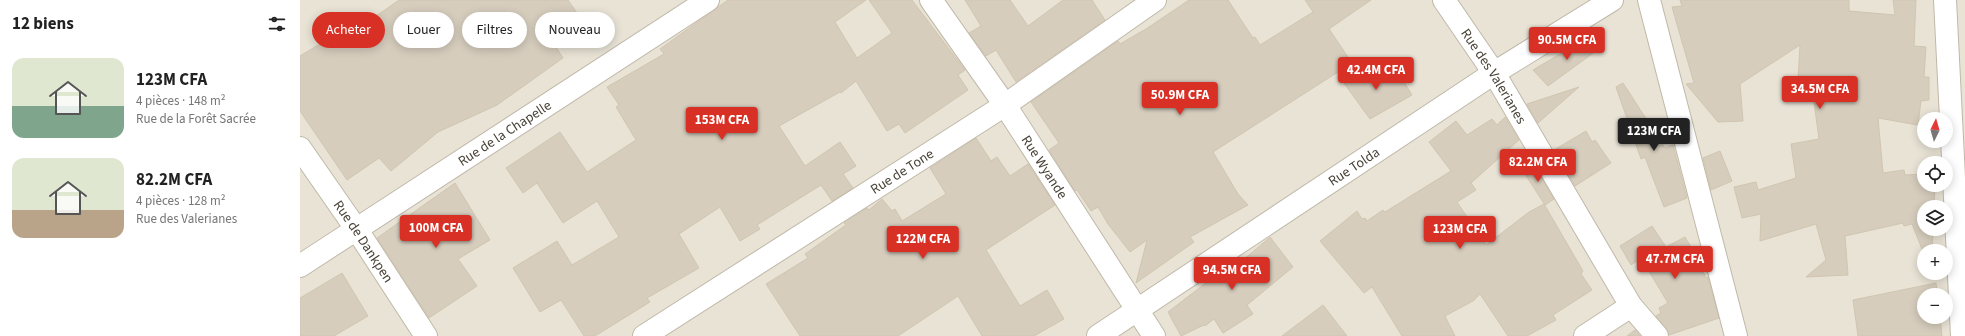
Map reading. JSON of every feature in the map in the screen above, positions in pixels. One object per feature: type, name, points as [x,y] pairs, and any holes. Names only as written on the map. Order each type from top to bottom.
[{"type":"street","name":"Rue de la Chapelle","points":[[300,266],[708,0]]},
{"type":"street","name":"Rue Wyande","points":[[931,0],[1005,105],[1154,336]]},
{"type":"street","name":"Rue de Tone","points":[[644,336],[1005,105],[1155,0]]},
{"type":"street","name":"Rue des Valerianes","points":[[1444,0],[1494,73],[1631,306],[1657,336]]},
{"type":"street","name":"Rue Tolda","points":[[1098,336],[1136,309],[1494,73],[1612,0]]},
{"type":"street","points":[[1649,0],[1736,336]]},
{"type":"street","points":[[1945,0],[1962,336]]},
{"type":"street","name":"Rue de Dankpen","points":[[300,148],[357,230],[426,336]]},
{"type":"street","points":[[1585,336],[1631,306]]},
{"type":"shaded area","points":[[300,0],[1965,0],[1965,336],[300,336]]},
{"type":"building","points":[[399,0],[568,0],[576,12],[535,12],[535,48],[557,48],[563,58],[497,105],[438,132],[391,171],[379,158],[347,180],[300,111],[300,56],[313,48],[385,48],[385,12],[382,12]]},
{"type":"building","points":[[728,0],[866,0],[835,22],[857,58],[892,33],[869,0],[912,0],[965,70],[958,75],[968,90],[905,133],[899,124],[887,131],[856,81],[841,93],[840,92],[779,126],[805,166],[840,142],[856,166],[843,174],[853,188],[832,201],[821,185],[757,225],[760,229],[740,241],[720,207],[679,234],[699,268],[647,298],[650,302],[595,336],[584,336],[561,300],[540,312],[513,268],[557,241],[572,265],[619,237],[597,201],[563,223],[537,183],[523,193],[506,168],[560,132],[587,172],[636,140],[616,107],[619,105],[607,87],[664,54],[660,49]]},
{"type":"building","points":[[965,0],[1010,0],[1028,26],[1063,0],[1092,0],[1105,20],[1016,82],[996,50],[986,56],[969,33],[981,26]]},
{"type":"building","points":[[1189,0],[1228,0],[1253,38],[1255,37],[1260,45],[1313,12],[1305,0],[1371,0],[1329,29],[1352,63],[1213,152],[1238,194],[1248,205],[1190,237],[1194,242],[1136,283],[1147,240],[1130,252],[1108,224],[1098,207],[1091,211],[1077,190],[1075,191],[1049,150],[1059,143],[1031,102],[1118,41],[1120,44],[1146,29]]},
{"type":"building","points":[[1680,0],[1849,0],[1849,11],[1895,15],[1893,0],[1916,0],[1914,46],[1926,47],[1924,77],[1929,77],[1929,100],[1921,101],[1920,112],[1917,112],[1917,125],[1878,118],[1883,173],[1904,170],[1905,175],[1917,174],[1917,192],[1935,192],[1934,200],[1917,200],[1917,236],[1933,236],[1932,244],[1920,244],[1912,224],[1904,226],[1903,223],[1845,236],[1848,275],[1806,277],[1826,260],[1816,224],[1760,241],[1761,214],[1742,218],[1734,187],[1756,182],[1758,190],[1796,178],[1791,144],[1819,139],[1811,80],[1798,80],[1800,45],[1740,84],[1743,121],[1718,122],[1686,84],[1694,83],[1672,7],[1682,6]]},
{"type":"building","points":[[1592,35],[1600,48],[1548,86],[1533,70]]},
{"type":"building","points":[[1360,65],[1376,85],[1398,72],[1412,95],[1370,119],[1341,79]]},
{"type":"building","points":[[1623,83],[1665,148],[1673,145],[1687,198],[1664,207],[1645,157],[1641,159],[1616,87]]},
{"type":"building","points":[[1579,87],[1538,123],[1527,104]]},
{"type":"building","points":[[1505,117],[1519,140],[1471,183],[1476,190],[1457,202],[1486,245],[1529,212],[1544,204],[1583,271],[1581,274],[1592,290],[1553,315],[1556,320],[1527,336],[1508,336],[1480,294],[1473,301],[1445,316],[1455,336],[1402,336],[1372,287],[1364,293],[1320,241],[1357,211],[1362,219],[1365,218],[1367,221],[1383,210],[1385,212],[1451,171],[1429,142],[1456,121],[1467,135],[1492,119],[1497,125]]},
{"type":"building","points":[[1586,131],[1592,142],[1595,140],[1611,163],[1575,186],[1554,150]]},
{"type":"building","points":[[976,138],[991,161],[997,157],[1010,176],[1028,164],[1055,205],[986,250],[1020,306],[1047,290],[1064,319],[1034,336],[982,336],[958,296],[898,336],[800,336],[766,284],[808,258],[805,254],[846,225],[844,223],[867,208],[869,210],[882,199],[892,211],[895,209],[902,221],[946,194],[930,168]]},
{"type":"building","points":[[1720,151],[1732,181],[1711,190],[1703,158]]},
{"type":"building","points":[[1532,162],[1554,199],[1545,205],[1521,168]]},
{"type":"building","points":[[455,183],[490,240],[458,259],[477,286],[429,318],[377,238]]},
{"type":"building","points":[[1652,226],[1666,247],[1685,237],[1706,278],[1708,277],[1719,318],[1669,335],[1666,328],[1656,316],[1661,313],[1659,308],[1668,303],[1641,258],[1631,265],[1620,246]]},
{"type":"building","points":[[1270,237],[1293,267],[1247,305],[1253,314],[1223,333],[1214,319],[1205,326],[1204,325],[1181,336],[1168,312],[1215,276],[1216,277],[1248,256]]},
{"type":"building","points":[[342,273],[368,316],[334,336],[300,336],[300,298]]},
{"type":"building","points":[[1936,283],[1937,288],[1917,288],[1917,324],[1941,324],[1942,336],[1858,336],[1853,300]]},
{"type":"building","points":[[1323,305],[1347,336],[1282,336]]},
{"type":"building","points":[[1635,330],[1640,336],[1627,336]]}]
